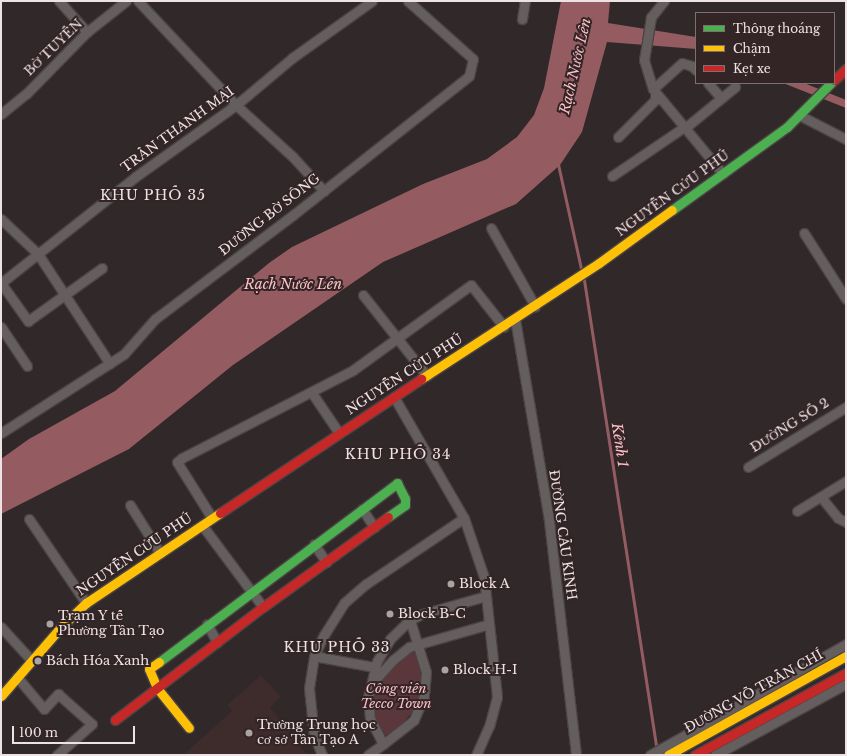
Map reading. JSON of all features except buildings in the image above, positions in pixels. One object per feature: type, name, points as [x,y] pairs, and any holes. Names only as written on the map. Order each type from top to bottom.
[{"type":"main road","points":[[835,79],[846,69]]},
{"type":"main road","name":"NGUYỄN CỬU PHÚ","points":[[3,691],[86,604],[394,396],[504,327],[600,263],[723,174],[799,115],[828,86]]},
{"type":"main road","points":[[115,720],[157,688],[217,642],[405,505],[405,498],[397,483],[148,669],[157,688],[189,728]]},
{"type":"main road","name":"ĐƯỜNG VÕ TRẦN CHÍ","points":[[672,753],[846,656]]},
{"type":"main road","name":"ĐƯỜNG VÕ TRẦN CHÍ","points":[[695,755],[846,673]]},
{"type":"street","points":[[59,1],[87,32]]},
{"type":"street","name":"BỜ TUYẾN","points":[[1,114],[26,94],[87,32],[126,1]]},
{"type":"street","points":[[138,1],[236,105],[288,152],[324,191]]},
{"type":"street","name":"TRẦN THANH MẠI","points":[[1,283],[135,177],[236,105],[292,58],[372,1]]},
{"type":"street","name":"ĐƯỜNG BỜ SÔNG","points":[[1,433],[124,354],[155,319],[324,191],[469,76],[473,59],[408,1]]},
{"type":"street","points":[[522,19],[525,1]]},
{"type":"street","points":[[618,137],[655,100],[654,90],[644,60],[652,17],[664,1]]},
{"type":"street","points":[[654,90],[682,63],[692,66],[695,69]]},
{"type":"street","points":[[709,84],[721,98]]},
{"type":"street","points":[[612,176],[685,128],[735,87]]},
{"type":"street","points":[[654,90],[723,174]]},
{"type":"street","points":[[799,115],[846,139]]},
{"type":"street","points":[[1,219],[38,254],[110,364]]},
{"type":"street","points":[[491,228],[535,306]]},
{"type":"street","points":[[804,233],[846,299]]},
{"type":"street","points":[[1,283],[28,321],[102,268]]},
{"type":"street","points":[[212,518],[177,462],[312,393],[353,370],[471,285],[504,327]]},
{"type":"street","points":[[363,295],[427,376]]},
{"type":"street","name":"ĐƯỜNG CẦU KINH","points":[[515,319],[549,521],[576,755]]},
{"type":"street","points":[[1,327],[26,366]]},
{"type":"street","points":[[312,393],[339,433]]},
{"type":"street","points":[[394,396],[464,518],[476,547],[486,596],[497,697],[489,726],[476,755]]},
{"type":"street","name":"ĐƯỜNG SỐ 2","points":[[748,467],[846,406]]},
{"type":"street","points":[[797,511],[846,481]]},
{"type":"street","points":[[821,497],[838,518],[846,522]]},
{"type":"street","points":[[130,505],[160,553]]},
{"type":"street","points":[[362,508],[374,527]]},
{"type":"street","points":[[322,755],[314,735],[309,688],[314,656],[336,615],[352,596],[394,564],[464,518]]},
{"type":"street","points":[[29,519],[86,604]]},
{"type":"street","points":[[202,525],[263,608]]},
{"type":"street","points":[[314,544],[326,562]]},
{"type":"street","points":[[383,744],[370,719],[369,690],[374,667],[390,638],[410,620],[422,614],[486,596]]},
{"type":"street","points":[[368,755],[414,720],[421,709],[426,672],[410,620]]},
{"type":"street","points":[[207,624],[217,642]]},
{"type":"street","points":[[369,690],[377,675],[393,660],[418,643],[489,624]]},
{"type":"street","points":[[1,627],[32,661]]},
{"type":"street","points":[[650,755],[846,644]]},
{"type":"street","points":[[314,656],[374,667]]},
{"type":"street","points":[[17,677],[44,709],[58,694],[92,724],[57,755]]},
{"type":"street","points":[[715,755],[846,684]]},
{"type":"shaded area","name":"Trường Trung học cơ sở Tân Tạo A","points":[[261,675],[281,697],[270,707],[307,755],[183,755],[232,711],[227,705]]},
{"type":"green space","name":"Công viên Tecco Town","points":[[414,646],[421,675],[419,705],[398,728],[384,736],[373,715],[376,684],[380,676]]},
{"type":"water","name":"Rạch Nước Lên","points":[[561,1],[610,1],[608,23],[695,37],[695,49],[607,42],[582,132],[560,165],[516,204],[383,262],[233,365],[129,449],[1,514],[1,459],[29,439],[115,391],[269,263],[292,247],[423,184],[487,159],[517,137],[534,115],[544,88]]},
{"type":"water","points":[[786,84],[806,84],[846,100],[846,108]]},
{"type":"waterway","name":"Kênh 1","points":[[558,162],[582,271]]},
{"type":"waterway","name":"Kênh 1","points":[[584,277],[657,749]]},
{"type":"traffic: fast","points":[[672,210],[787,127],[830,84]]},
{"type":"traffic: fast","points":[[159,662],[397,483],[405,499],[405,505],[388,517]]},
{"type":"traffic: slow","points":[[421,379],[599,263],[672,210]]},
{"type":"traffic: slow","points":[[1,696],[61,627],[86,603],[220,513]]},
{"type":"traffic: slow","points":[[668,755],[846,656]]},
{"type":"traffic: slow","points":[[159,662],[149,669],[157,688],[189,728]]},
{"type":"traffic: jam","points":[[835,79],[846,69]]},
{"type":"traffic: jam","points":[[220,513],[421,379]]},
{"type":"traffic: jam","points":[[115,720],[263,607],[388,517]]},
{"type":"traffic: jam","points":[[695,755],[846,673]]},
{"type":"place","name":"Block A","points":[[451,584]]},
{"type":"place","name":"Block B-C","points":[[390,614]]},
{"type":"place","name":"Trạm Y tế Phường Tân Tạo","points":[[50,624]]},
{"type":"place","name":"Bách Hóa Xanh","points":[[38,661]]},
{"type":"place","name":"Block H-I","points":[[445,670]]},
{"type":"place","name":"Trường Trung học cơ sở Tân Tạo A","points":[[249,733]]},
{"type":"district","name":"KHU PHỐ 35","points":[[153,195]]},
{"type":"district","name":"KHU PHỐ 34","points":[[398,454]]},
{"type":"district","name":"KHU PHỐ 33","points":[[337,647]]}]
